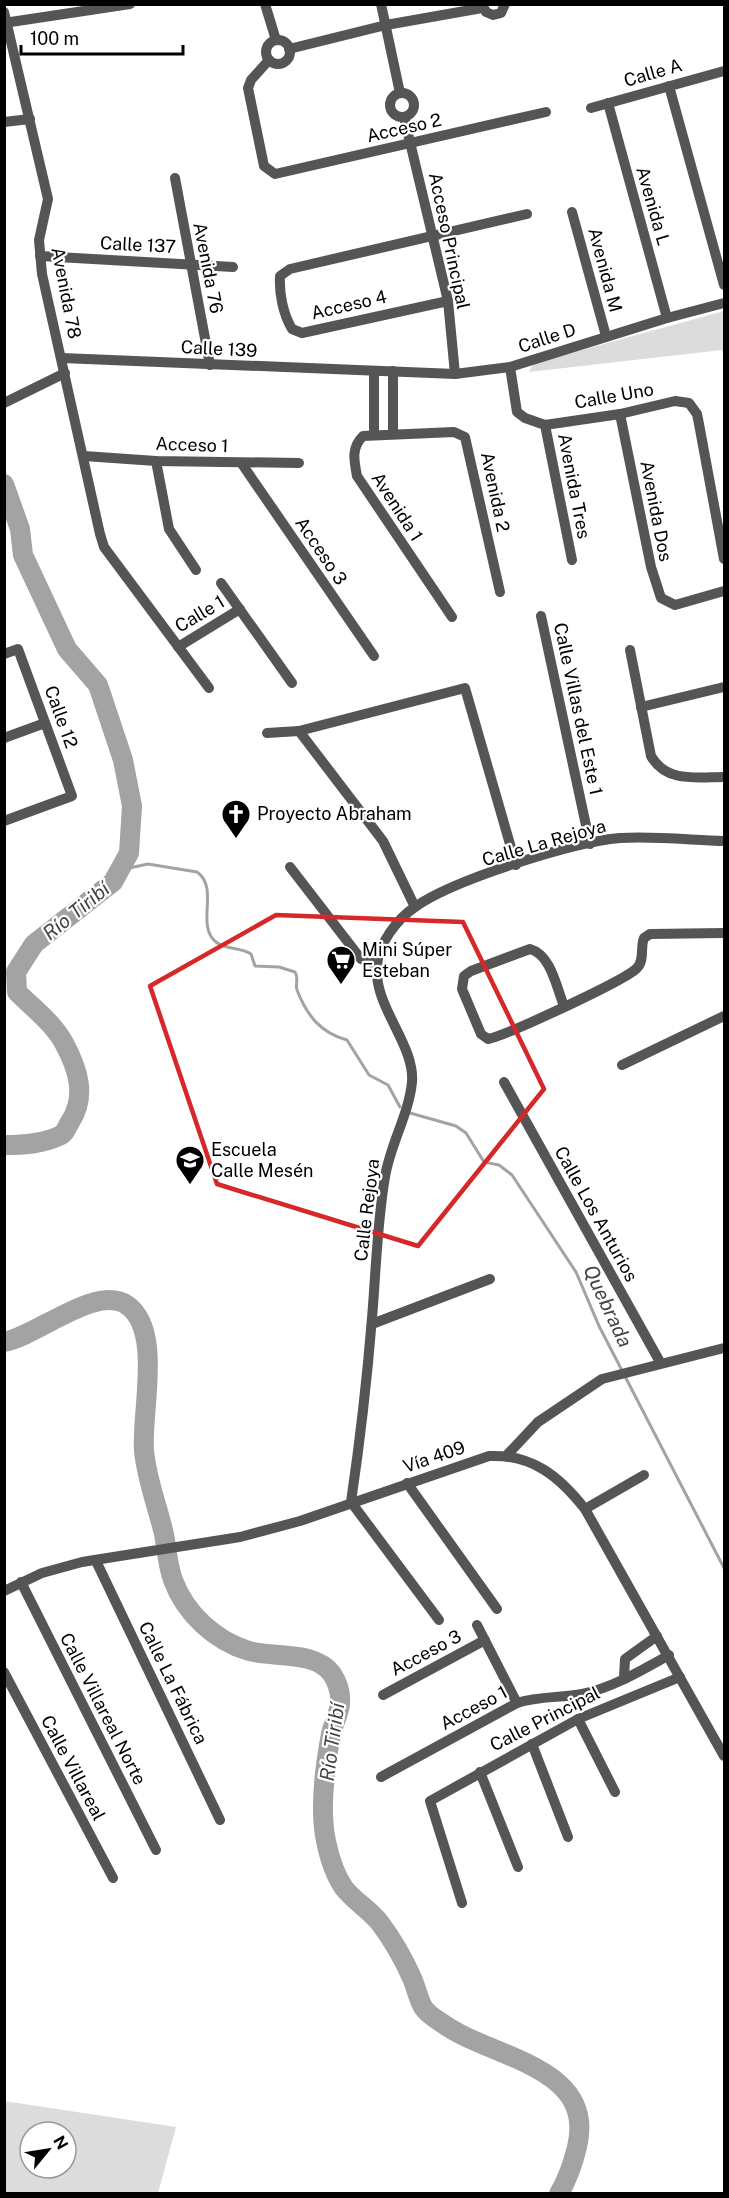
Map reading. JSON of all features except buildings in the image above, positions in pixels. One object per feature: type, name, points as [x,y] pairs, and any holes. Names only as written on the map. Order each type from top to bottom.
[{"type":"street","points":[[6,19],[130,4]]},
{"type":"street","points":[[266,4],[276,40]]},
{"type":"street","points":[[381,4],[400,93]]},
{"type":"street","points":[[290,49],[386,25],[482,6],[489,14],[497,15],[503,10],[505,4]]},
{"type":"street","name":"Avenida 78","points":[[6,19],[48,199],[39,240],[42,274],[104,547],[178,647]]},
{"type":"street","points":[[276,40],[285,42],[290,49],[289,56],[284,62],[276,64],[269,60],[266,48],[276,40]]},
{"type":"street","name":"Acceso 2","points":[[269,60],[257,71],[248,88],[264,166],[268,171],[282,174],[546,112]]},
{"type":"street","name":"Calle A","points":[[591,108],[724,70]]},
{"type":"street","points":[[669,86],[724,285]]},
{"type":"street","points":[[400,93],[409,95],[413,101],[411,113],[405,117],[393,114],[390,106],[392,99],[400,93]]},
{"type":"street","name":"Avenida L","points":[[608,103],[667,318]]},
{"type":"street","name":"Acceso Principal","points":[[405,117],[448,301],[455,374]]},
{"type":"street","points":[[4,122],[30,118]]},
{"type":"street","name":"Avenida 76","points":[[175,178],[210,365]]},
{"type":"street","name":"Avenida M","points":[[572,212],[606,336]]},
{"type":"street","points":[[432,236],[527,214]]},
{"type":"street","name":"Acceso 4","points":[[432,236],[290,269],[280,276],[279,288],[287,321],[292,329],[302,333],[448,301]]},
{"type":"street","name":"Calle 137","points":[[40,256],[233,267]]},
{"type":"street","name":"Calle D","points":[[374,371],[455,374],[510,367],[606,336],[724,303]]},
{"type":"street","name":"Calle 139","points":[[62,358],[374,371]]},
{"type":"street","name":"Avenida Tres","points":[[510,367],[517,412],[525,418],[545,425],[572,560]]},
{"type":"street","points":[[374,371],[374,434],[393,433],[393,371]]},
{"type":"street","points":[[9,401],[65,373]]},
{"type":"street","name":"Calle Uno","points":[[545,425],[620,414],[675,401],[689,403],[694,409],[699,424],[724,559]]},
{"type":"street","name":"Avenida Dos","points":[[620,414],[656,589],[661,598],[675,605],[724,591]]},
{"type":"street","name":"Avenida 2","points":[[393,433],[461,433],[465,437],[500,592]]},
{"type":"street","name":"Avenida 1","points":[[374,434],[363,436],[355,444],[353,459],[357,476],[452,617]]},
{"type":"street","name":"Acceso 1","points":[[84,456],[156,461],[299,464]]},
{"type":"street","points":[[156,461],[169,529],[196,570]]},
{"type":"street","name":"Acceso 3","points":[[242,464],[374,656]]},
{"type":"street","points":[[221,583],[292,683]]},
{"type":"street","name":"Calle 1","points":[[178,647],[240,609]]},
{"type":"street","name":"Calle Villas del Este 1","points":[[541,616],[590,844]]},
{"type":"street","points":[[178,647],[209,688]]},
{"type":"street","name":"Calle 12","points":[[4,654],[18,649],[72,796],[4,821]]},
{"type":"street","points":[[630,650],[651,756],[658,768],[674,775],[724,777]]},
{"type":"street","points":[[641,707],[724,687]]},
{"type":"street","points":[[267,733],[299,731],[465,688],[516,865]]},
{"type":"street","points":[[4,738],[45,723]]},
{"type":"street","points":[[299,731],[383,842],[415,907]]},
{"type":"street","name":"Calle La Rejoya","points":[[415,907],[444,892],[516,865],[590,844],[620,838],[724,841]]},
{"type":"street","points":[[290,867],[361,959],[377,965]]},
{"type":"street","name":"Calle Rejoya","points":[[351,1502],[372,1324],[385,1177],[410,1096],[412,1079],[409,1062],[382,998],[377,965],[383,944],[400,920],[415,907]]},
{"type":"street","points":[[564,1006],[546,960],[539,952],[530,949],[471,971],[462,982],[462,989],[481,1034],[488,1039],[564,1006],[636,969],[641,963],[644,938],[650,934],[724,933]]},
{"type":"street","points":[[622,1065],[724,1016]]},
{"type":"street","name":"Calle Los Anturios","points":[[504,1082],[660,1362]]},
{"type":"street","points":[[372,1324],[490,1279]]},
{"type":"street","points":[[507,1455],[538,1422],[602,1379],[660,1362],[724,1348]]},
{"type":"street","name":"Vía 409","points":[[4,1591],[42,1573],[96,1560],[240,1537],[300,1521],[489,1456],[507,1455],[525,1459],[543,1467],[569,1490],[585,1509],[724,1756]]},
{"type":"street","points":[[585,1509],[644,1475]]},
{"type":"street","points":[[407,1484],[497,1609]]},
{"type":"street","points":[[351,1502],[440,1620]]},
{"type":"street","name":"Calle La Fábrica","points":[[96,1560],[220,1820]]},
{"type":"street","name":"Calle Villareal Norte","points":[[21,1582],[156,1850]]},
{"type":"street","points":[[477,1625],[517,1703]]},
{"type":"street","points":[[624,1678],[625,1659],[630,1653],[657,1636]]},
{"type":"street","name":"Acceso 3","points":[[383,1695],[485,1640]]},
{"type":"street","name":"Acceso 1","points":[[381,1777],[517,1703],[530,1698],[584,1694],[624,1678],[669,1655]]},
{"type":"street","name":"Calle Villareal","points":[[4,1672],[113,1878]]},
{"type":"street","name":"Calle Principal","points":[[462,1903],[430,1801],[578,1719],[680,1677]]},
{"type":"street","points":[[578,1719],[615,1792]]},
{"type":"street","points":[[532,1744],[568,1837]]},
{"type":"street","points":[[480,1772],[518,1868]]},
{"type":"highlighted area","points":[[276,915],[463,922],[544,1089],[418,1246],[217,1184],[150,986]]},
{"type":"shaded area","points":[[724,311],[724,358],[722,350],[529,372],[538,362]]},
{"type":"shaded area","points":[[4,2101],[176,2127],[158,2193],[5,2193]]},
{"type":"waterway","name":"Río Tiribí","points":[[4,484],[20,529],[23,555],[67,649],[98,685],[123,760],[132,806],[129,853],[113,882],[34,944],[16,972],[17,992],[54,1029],[64,1043],[73,1063],[79,1082],[75,1112],[66,1130],[59,1136],[32,1144],[4,1145]]},
{"type":"waterway","name":"Quebrada","points":[[120,870],[148,864],[197,872],[204,879],[207,887],[207,926],[216,942],[251,954],[255,966],[279,967],[295,972],[297,990],[310,1015],[322,1028],[347,1040],[369,1075],[388,1085],[400,1107]]},
{"type":"waterway","name":"Quebrada","points":[[410,1113],[456,1126],[466,1133],[484,1162],[499,1165],[512,1175],[576,1272],[599,1326],[724,1568]]},
{"type":"waterway","name":"Río Tiribí","points":[[4,1342],[33,1331],[66,1313],[99,1301],[114,1300],[127,1305],[138,1317],[144,1333],[147,1352],[145,1460],[163,1530],[171,1574],[178,1592],[193,1614],[224,1640],[249,1651],[315,1661],[325,1666],[332,1674],[339,1688],[340,1704],[331,1734],[327,1760],[323,1815],[326,1841],[335,1871],[344,1888],[376,1918],[389,1936],[427,2012],[462,2035],[535,2067],[555,2081],[571,2098],[579,2120],[577,2147],[570,2171],[559,2194]]},
{"type":"place","name":"Proyecto Abraham","points":[[236,840]]},
{"type":"place","name":"Mini Súper Esteban","points":[[341,986]]},
{"type":"place","name":"Escuela Calle Mesén","points":[[190,1186]]}]
